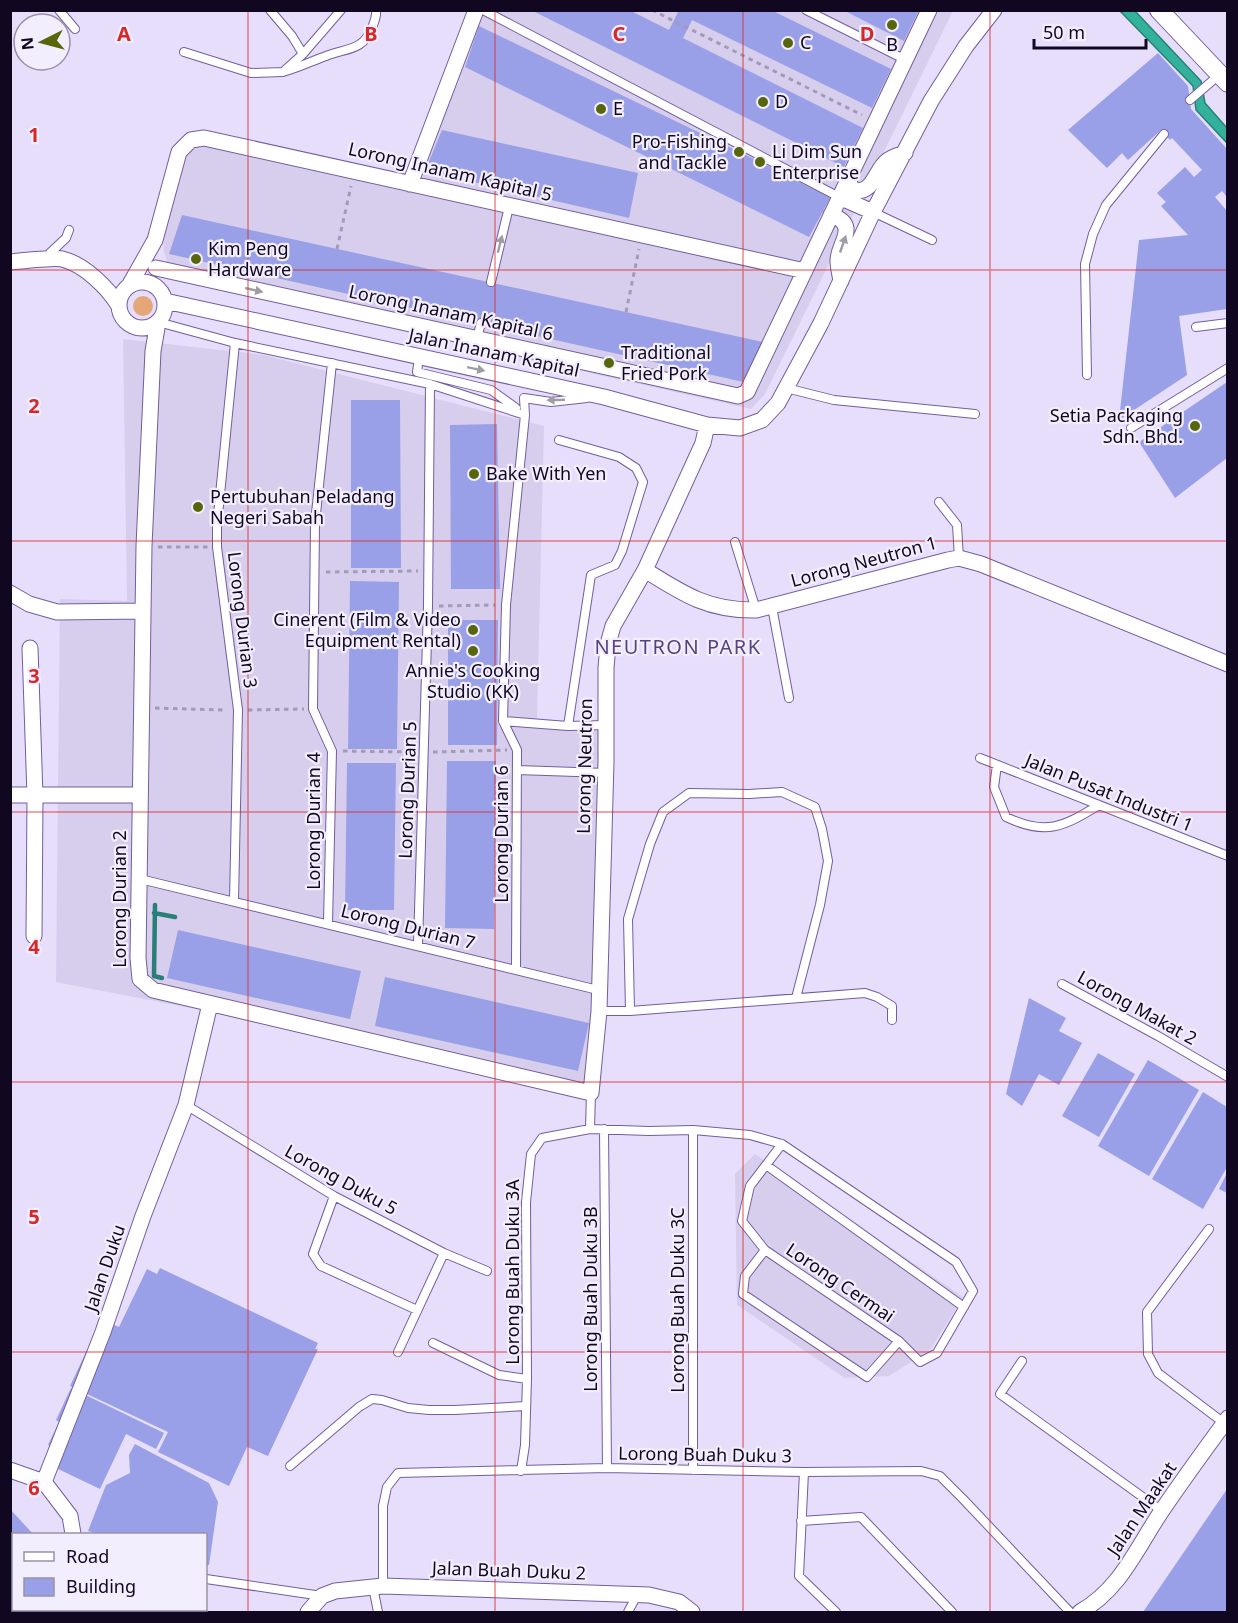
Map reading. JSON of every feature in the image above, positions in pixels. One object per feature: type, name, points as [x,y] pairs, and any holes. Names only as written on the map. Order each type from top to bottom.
[{"type":"street","points":[[410,184],[476,10]]},
{"type":"street","points":[[805,271],[929,10]]},
{"type":"street","name":"Jalan Inanam Kapital","points":[[161,294],[419,356],[604,397],[707,425],[740,428],[762,420],[778,404],[931,100],[966,46],[991,16],[1003,10]]},
{"type":"street","points":[[1159,10],[1224,79]]},
{"type":"street","name":"Lorong Inanam Kapital 5","points":[[129,286],[155,240],[179,152],[191,140],[204,138],[805,271]]},
{"type":"street","points":[[848,178],[852,190],[864,190],[886,161],[905,153]]},
{"type":"street","points":[[839,196],[873,212]]},
{"type":"street","name":"Jalan Inanam Kapital","points":[[831,215],[837,217],[845,228],[845,242],[837,259],[841,281]]},
{"type":"street","name":"Lorong Inanam Kapital 5","points":[[155,240],[156,268],[161,294]]},
{"type":"street","points":[[10,262],[61,258],[92,275],[111,293],[122,313],[153,351]]},
{"type":"street","name":"Lorong Inanam Kapital 6","points":[[156,268],[479,330],[738,396],[747,392],[805,271]]},
{"type":"street","points":[[143,282],[161,294],[162,316],[158,322],[152,326],[137,328],[122,313],[120,298],[129,286],[143,282]]},
{"type":"street","name":"Lorong Durian 2","points":[[158,322],[153,351],[144,546],[138,958],[140,979],[153,990],[591,1094]]},
{"type":"street","name":"Lorong Neutron","points":[[591,1094],[599,1011],[608,644],[613,626],[645,570],[703,443],[707,425]]},
{"type":"street","name":"Lorong Neutron 1","points":[[645,570],[691,598],[728,609],[764,608],[959,558],[981,564],[1227,664]]},
{"type":"street","points":[[10,592],[29,604],[57,612],[143,610]]},
{"type":"street","points":[[30,648],[35,796],[34,936]]},
{"type":"street","points":[[10,795],[140,795]]},
{"type":"street","name":"Jalan Duku","points":[[44,1482],[103,1332],[143,1216],[186,1105],[210,1004]]},
{"type":"street","name":"Jalan Maakat","points":[[1091,1610],[1115,1585],[1162,1511],[1226,1420]]},
{"type":"street","points":[[10,1470],[44,1482],[64,1506],[75,1533]]},
{"type":"street","name":"Jalan Buah Duku 2","points":[[322,1596],[335,1591],[378,1587],[637,1595],[679,1602],[692,1612]]},
{"type":"street","points":[[308,1612],[322,1596]]},
{"type":"lane","points":[[59,10],[75,29]]},
{"type":"lane","points":[[270,10],[292,36],[303,54]]},
{"type":"lane","points":[[283,72],[303,54],[341,10]]},
{"type":"lane","points":[[184,52],[251,73],[283,72],[354,48],[368,38],[377,15],[376,10]]},
{"type":"lane","points":[[483,10],[839,196]]},
{"type":"lane","points":[[806,10],[906,60]]},
{"type":"lane","points":[[1190,100],[1204,88],[1224,79]]},
{"type":"lane","points":[[1087,375],[1085,264],[1094,234],[1106,205],[1164,134]]},
{"type":"lane","points":[[491,282],[510,207]]},
{"type":"lane","points":[[873,212],[932,240]]},
{"type":"lane","points":[[61,258],[50,253],[66,238],[69,230]]},
{"type":"lane","points":[[158,322],[235,343],[430,384],[525,415]]},
{"type":"lane","points":[[1196,327],[1227,322]]},
{"type":"lane","name":"Lorong Durian 3","points":[[234,901],[238,710],[217,547],[217,525],[235,343]]},
{"type":"lane","points":[[419,356],[417,372],[491,390],[525,415]]},
{"type":"lane","name":"Lorong Durian 4","points":[[328,923],[332,751],[313,709],[315,523],[332,363]]},
{"type":"lane","points":[[1131,428],[1227,368]]},
{"type":"lane","name":"Lorong Durian 5","points":[[418,945],[428,606],[430,384]]},
{"type":"lane","points":[[786,388],[834,400],[975,414]]},
{"type":"lane","points":[[525,415],[524,398],[550,402],[604,397]]},
{"type":"lane","name":"Lorong Durian 6","points":[[516,969],[517,750],[503,721],[506,604],[525,415]]},
{"type":"lane","points":[[559,441],[619,457],[636,468],[643,482],[622,551],[615,565],[591,575],[568,726]]},
{"type":"lane","points":[[939,502],[957,525],[959,558]]},
{"type":"lane","points":[[735,542],[764,608],[789,698]]},
{"type":"lane","points":[[503,721],[568,726],[605,725]]},
{"type":"lane","name":"Jalan Pusat Industri 1","points":[[980,758],[1227,856]]},
{"type":"lane","points":[[997,765],[994,787],[1006,817],[1026,826],[1044,828],[1071,822],[1099,805]]},
{"type":"lane","points":[[517,770],[606,773]]},
{"type":"lane","points":[[630,1011],[628,920],[650,844],[663,812],[689,793],[782,792],[815,807],[828,861],[820,905],[796,998]]},
{"type":"lane","name":"Lorong Durian 7","points":[[140,879],[598,990]]},
{"type":"lane","name":"Lorong Makat 2","points":[[1062,984],[1158,1036],[1227,1077]]},
{"type":"lane","points":[[599,1011],[630,1011],[865,993],[892,1006],[892,1020]]},
{"type":"lane","name":"Lorong Neutron","points":[[590,1128],[591,1094]]},
{"type":"lane","name":"Lorong Duku 5","points":[[186,1105],[334,1196],[444,1252],[487,1271]]},
{"type":"lane","name":"Lorong Buah Duku 3A","points":[[520,1471],[525,1444],[527,1379],[526,1202],[531,1154],[542,1138],[590,1128],[693,1130],[750,1135],[782,1144],[956,1262],[973,1291],[964,1307]]},
{"type":"lane","name":"Lorong Buah Duku 3B","points":[[604,1129],[607,1468]]},
{"type":"lane","name":"Lorong Buah Duku 3C","points":[[693,1130],[693,1470]]},
{"type":"lane","points":[[782,1144],[766,1165],[964,1307]]},
{"type":"lane","name":"Lorong Cermai","points":[[766,1165],[750,1186],[742,1221],[765,1250],[899,1341],[920,1362],[937,1353],[964,1307]]},
{"type":"lane","points":[[334,1196],[313,1254],[321,1266],[417,1310]]},
{"type":"lane","points":[[1209,1229],[1147,1312],[1148,1354],[1158,1373],[1226,1420]]},
{"type":"lane","points":[[765,1250],[746,1276],[743,1294],[867,1377],[899,1341]]},
{"type":"lane","points":[[398,1352],[444,1252]]},
{"type":"lane","points":[[433,1343],[499,1375],[527,1379]]},
{"type":"lane","points":[[1022,1361],[1000,1394],[1162,1511]]},
{"type":"lane","points":[[290,1466],[365,1402],[372,1399],[408,1408],[429,1410],[526,1406]]},
{"type":"lane","name":"Lorong Buah Duku 3","points":[[378,1612],[383,1506],[387,1486],[398,1473],[607,1468],[804,1472],[921,1471],[940,1476],[1070,1612]]},
{"type":"lane","points":[[804,1472],[799,1576],[836,1612]]},
{"type":"lane","points":[[801,1521],[861,1517],[952,1612]]},
{"type":"lane","points":[[207,1579],[322,1596]]},
{"type":"lane","points":[[628,1612],[637,1595]]},
{"type":"path","points":[[652,10],[866,117]]},
{"type":"path","points":[[337,249],[354,171]]},
{"type":"path","points":[[626,312],[643,235]]},
{"type":"path","points":[[217,525],[315,523]]},
{"type":"path","points":[[144,546],[217,547]]},
{"type":"path","points":[[315,573],[428,571]]},
{"type":"path","points":[[428,606],[506,604]]},
{"type":"path","points":[[141,708],[313,709]]},
{"type":"path","points":[[332,751],[424,753],[517,750]]},
{"type":"shaded area","points":[[468,11],[953,11],[765,394],[751,409],[173,280],[164,252],[163,237],[184,160],[197,146],[206,145],[405,187],[441,78]]},
{"type":"shaded area","points":[[1120,11],[1135,11],[1201,81],[1205,103],[1227,128],[1227,143],[1196,110],[1193,86]]},
{"type":"shaded area","points":[[143,296],[150,299],[153,306],[150,313],[143,316],[136,313],[133,306],[136,299]]},
{"type":"shaded area","points":[[123,339],[264,355],[544,426],[537,718],[611,733],[601,1087],[56,982],[60,599],[127,601]]},
{"type":"shaded area","points":[[755,1154],[963,1297],[931,1349],[889,1376],[845,1378],[737,1305],[735,1174]]},
{"type":"building","name":"D","points":[[531,10],[629,10],[669,30],[678,12],[674,10],[771,10],[891,69],[872,108],[692,20],[683,38],[863,128],[844,167]]},
{"type":"building","name":"B","points":[[843,10],[919,10],[904,41]]},
{"type":"building","name":"E","points":[[479,26],[830,198],[809,237],[465,67]]},
{"type":"building","points":[[1158,53],[1188,86],[1191,109],[1227,149],[1227,197],[1222,191],[1215,197],[1227,211],[1227,309],[1179,316],[1187,375],[1119,420],[1139,240],[1188,235],[1161,206],[1166,202],[1157,193],[1185,167],[1194,177],[1202,170],[1172,138],[1170,140],[1161,130],[1128,160],[1122,153],[1107,168],[1068,130]]},
{"type":"building","points":[[442,130],[638,173],[629,218],[425,171]]},
{"type":"building","points":[[182,215],[767,343],[748,383],[169,254]]},
{"type":"building","name":"Setia Packaging Sdn. Bhd.","points":[[1227,382],[1227,458],[1175,498],[1139,442]]},
{"type":"building","points":[[351,400],[400,400],[401,568],[351,568]]},
{"type":"building","points":[[497,424],[500,589],[451,589],[450,425]]},
{"type":"building","points":[[350,581],[399,582],[397,749],[348,749]]},
{"type":"building","points":[[448,620],[498,620],[497,745],[448,745]]},
{"type":"building","points":[[447,761],[496,761],[494,929],[445,928]]},
{"type":"building","points":[[347,763],[396,763],[394,910],[345,910]]},
{"type":"building","points":[[178,930],[361,971],[350,1019],[167,978]]},
{"type":"building","points":[[385,977],[589,1023],[578,1071],[375,1026]]},
{"type":"building","points":[[1029,998],[1066,1018],[1059,1031],[1082,1043],[1059,1085],[1039,1074],[1022,1106],[1006,1094]]},
{"type":"building","points":[[1098,1053],[1135,1074],[1099,1137],[1062,1116]]},
{"type":"building","points":[[1148,1060],[1199,1090],[1149,1176],[1098,1146]]},
{"type":"building","points":[[1203,1092],[1227,1107],[1227,1167],[1203,1209],[1152,1179]]},
{"type":"building","points":[[1227,1173],[1227,1193],[1219,1189]]},
{"type":"building","points":[[160,1268],[318,1343],[315,1349],[318,1349],[268,1456],[247,1447],[229,1486],[158,1452],[168,1432],[70,1386],[87,1350],[97,1355],[112,1324],[119,1327],[147,1269],[157,1274]]},
{"type":"building","points":[[71,1388],[164,1433],[156,1449],[126,1434],[100,1489],[56,1468],[64,1453],[48,1445],[59,1422],[56,1420]]},
{"type":"building","points":[[135,1444],[209,1483],[218,1502],[209,1565],[207,1565],[207,1533],[94,1533],[88,1531],[106,1485],[130,1473],[129,1455]]},
{"type":"building","points":[[1227,1489],[1227,1612],[1143,1612]]},
{"type":"building","points":[[10,1509],[32,1533],[12,1533],[12,1611],[35,1612],[10,1612]]},
{"type":"waterway","points":[[155,905],[154,976],[162,978]]},
{"type":"waterway","points":[[154,913],[175,917]]},
{"type":"place","name":"B","points":[[892,25]]},
{"type":"place","name":"C","points":[[788,43]]},
{"type":"place","name":"D","points":[[763,102]]},
{"type":"place","name":"E","points":[[601,109]]},
{"type":"place","name":"Pro-Fishing and Tackle","points":[[739,152]]},
{"type":"place","name":"Li Dim Sun Enterprise","points":[[760,162]]},
{"type":"place","name":"Kim Peng Hardware","points":[[196,259]]},
{"type":"place","name":"Traditional Fried Pork","points":[[609,363]]},
{"type":"place","name":"Setia Packaging Sdn. Bhd.","points":[[1195,426]]},
{"type":"place","name":"Bake With Yen","points":[[474,474]]},
{"type":"place","name":"Pertubuhan Peladang Negeri Sabah","points":[[198,507]]},
{"type":"place","name":"Cinerent (Film & Video Equipment Rental)","points":[[473,630]]},
{"type":"place","name":"Annie's Cooking Studio (KK)","points":[[473,651]]},
{"type":"district","name":"NEUTRON PARK","points":[[678,647]]}]
